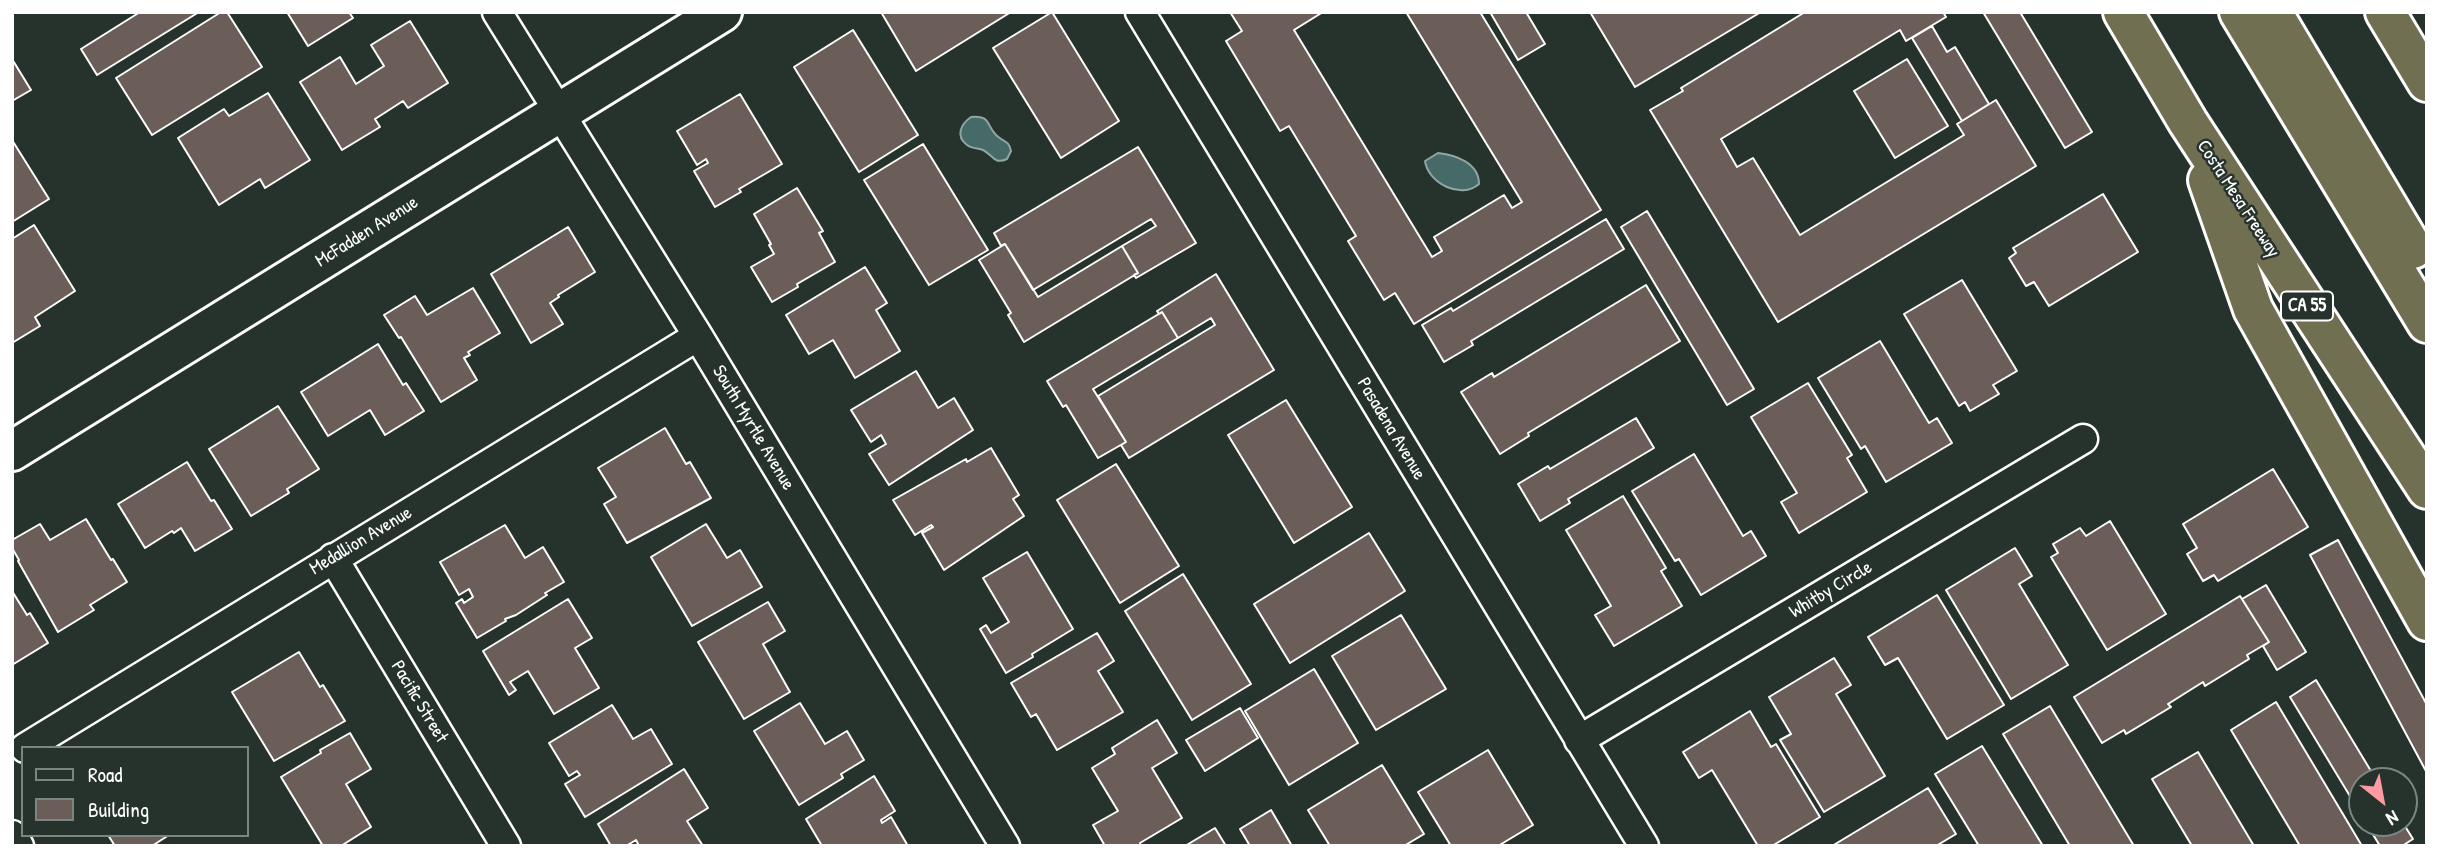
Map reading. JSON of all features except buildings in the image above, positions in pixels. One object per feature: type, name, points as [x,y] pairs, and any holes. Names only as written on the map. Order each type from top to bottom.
[{"type":"highway","name":"Costa Mesa Freeway","points":[[2123,12],[2188,122],[2427,489]]},
{"type":"highway","points":[[2239,12],[2427,323]]},
{"type":"highway","points":[[2272,12],[2427,272]]},
{"type":"highway","points":[[2385,12],[2427,82]]},
{"type":"highway","points":[[2188,122],[2253,309],[2427,621]]},
{"type":"main road","name":"McFadden Avenue","points":[[12,451],[722,12]]},
{"type":"street","name":"South Myrtle Avenue","points":[[498,12],[698,336],[1005,846]]},
{"type":"street","name":"Pasadena Avenue","points":[[1140,12],[1644,846]]},
{"type":"street","name":"Medallion Avenue","points":[[27,746],[698,336]]},
{"type":"street","name":"Whitby Circle","points":[[1579,740],[2083,439]]},
{"type":"street","name":"Pacific Street","points":[[332,558],[506,846]]},
{"type":"street","points":[[12,835],[19,846]]},
{"type":"water","points":[[971,117],[985,119],[996,135],[1007,143],[1011,151],[1007,159],[996,160],[983,150],[963,142],[961,130]]},
{"type":"water","points":[[1438,153],[1459,158],[1471,165],[1479,184],[1472,189],[1455,190],[1439,182],[1427,169],[1425,161]]}]
